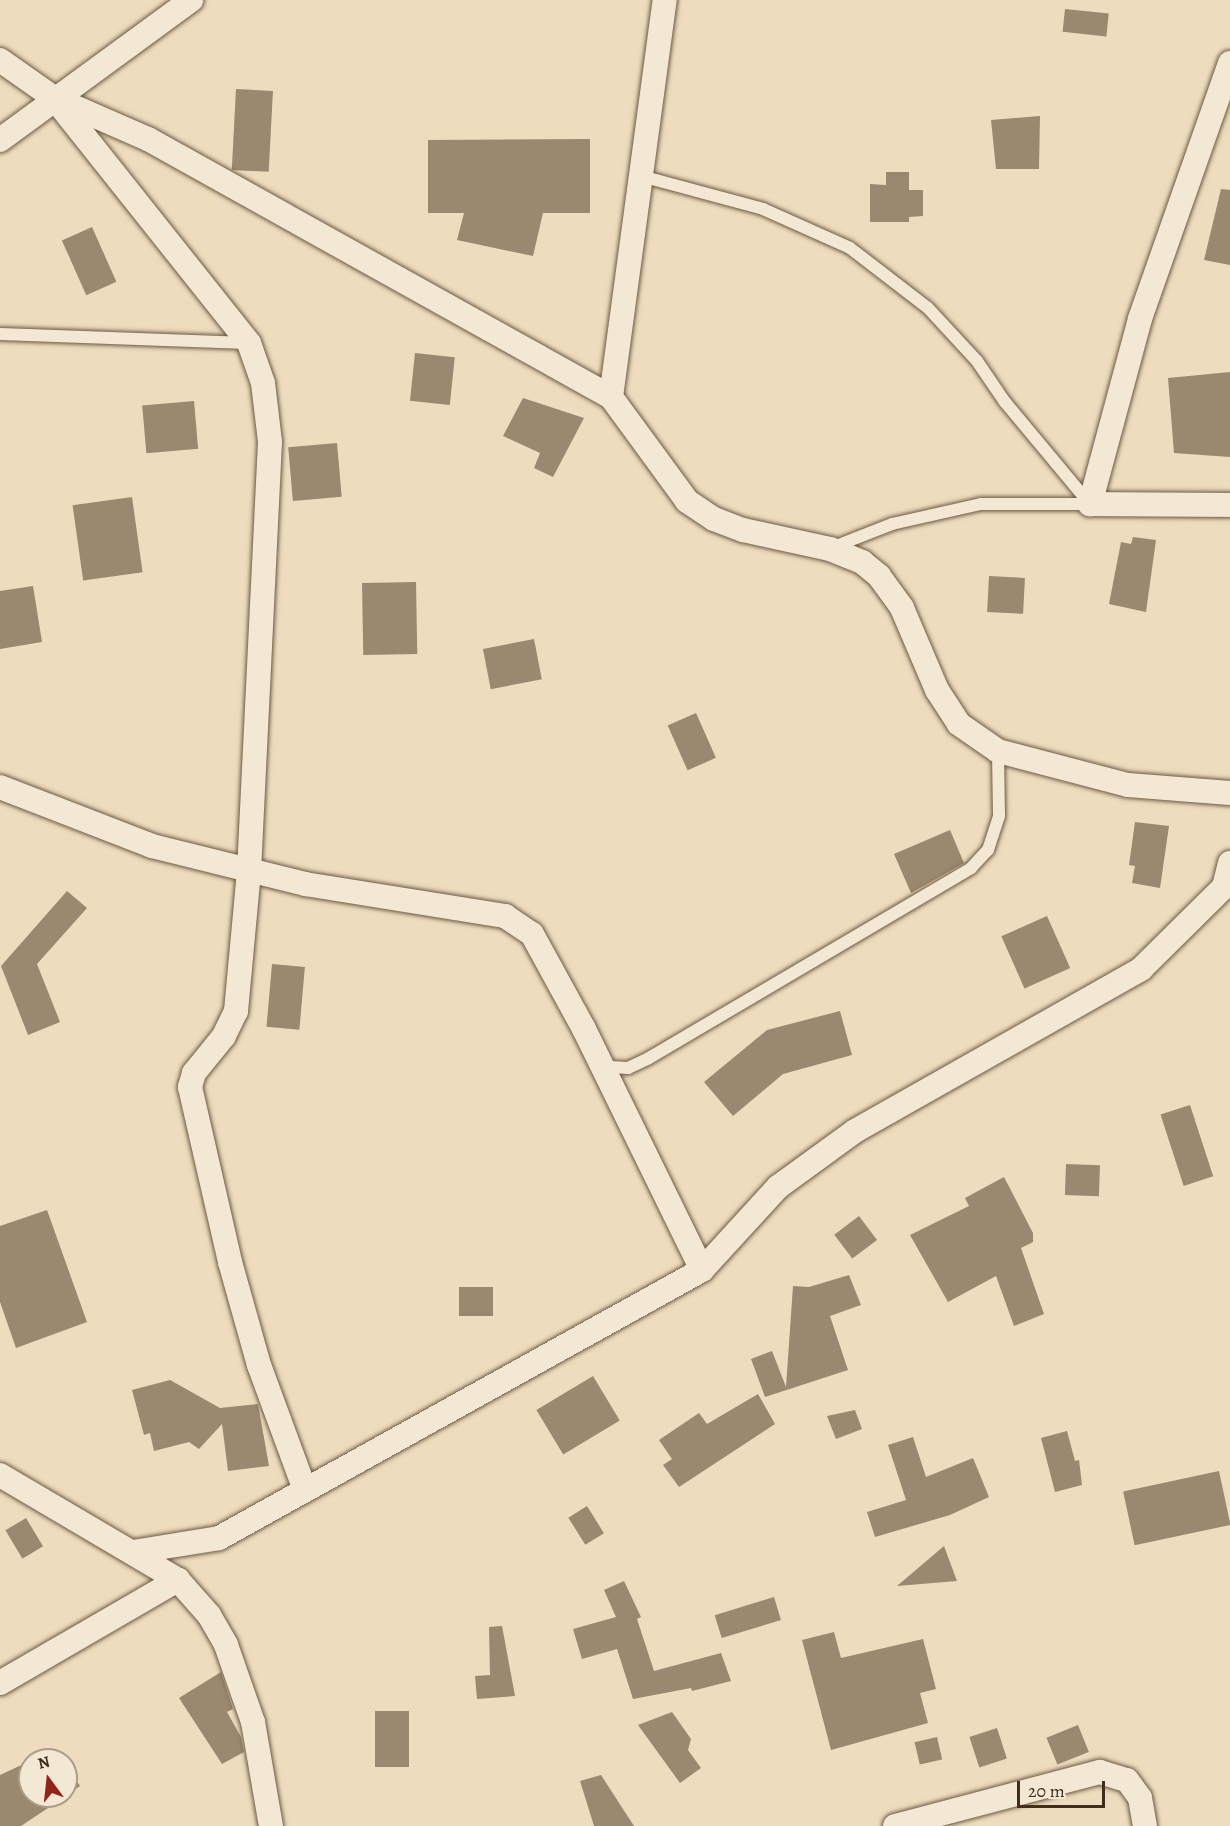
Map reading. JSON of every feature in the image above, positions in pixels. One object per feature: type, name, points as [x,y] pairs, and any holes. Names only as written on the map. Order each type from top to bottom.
[{"type":"street","points":[[0,140],[54,98],[191,0]]},
{"type":"street","points":[[611,397],[665,0]]},
{"type":"street","points":[[0,60],[54,98],[148,139],[611,397],[687,501],[705,513],[742,530],[830,549],[862,562],[879,576],[902,608],[937,690],[954,715],[998,751],[1138,787],[1230,793]]},
{"type":"street","points":[[1230,63],[1140,319],[1090,504],[1230,505]]},
{"type":"street","points":[[54,98],[249,343],[263,383],[270,442],[249,871],[236,1011],[224,1036],[194,1073],[190,1087],[233,1274],[259,1365],[305,1490]]},
{"type":"street","points":[[0,787],[152,846],[305,884],[505,916],[532,934],[597,1057],[702,1270]]},
{"type":"street","points":[[134,1552],[219,1538],[702,1270],[778,1187],[855,1131],[1141,969],[1224,887],[1230,863]]},
{"type":"street","points":[[0,1475],[178,1580],[209,1615],[226,1645],[253,1722],[271,1826]]},
{"type":"street","points":[[0,1683],[178,1580]]},
{"type":"street","points":[[895,1826],[1100,1772],[1126,1780],[1140,1798],[1145,1826]]},
{"type":"lane","points":[[641,176],[763,208],[850,248],[936,317],[977,361],[1005,402],[1090,504]]},
{"type":"lane","points":[[0,334],[249,343]]},
{"type":"lane","points":[[830,549],[892,524],[981,504],[1090,504]]},
{"type":"lane","points":[[597,1057],[610,1067],[628,1068],[649,1058],[971,868],[988,850],[999,816],[998,751]]},
{"type":"building","points":[[1065,9],[1109,14],[1106,36],[1063,32]]},
{"type":"building","points":[[236,89],[273,91],[269,172],[232,170]]},
{"type":"building","points":[[1040,116],[1039,169],[996,169],[991,120]]},
{"type":"building","points":[[590,139],[590,213],[543,213],[533,256],[457,240],[464,213],[428,213],[428,140]]},
{"type":"building","points":[[886,172],[909,172],[909,190],[923,190],[923,216],[909,217],[909,222],[870,222],[870,184],[886,185]]},
{"type":"building","points":[[1221,189],[1230,190],[1230,265],[1204,260]]},
{"type":"building","points":[[92,227],[116,282],[86,295],[62,240]]},
{"type":"building","points":[[415,353],[455,357],[450,405],[410,401]]},
{"type":"building","points":[[1230,372],[1230,457],[1174,453],[1168,378]]},
{"type":"building","points":[[523,398],[584,418],[553,477],[534,468],[540,453],[503,436]]},
{"type":"building","points":[[194,401],[198,449],[146,453],[142,406]]},
{"type":"building","points":[[337,443],[342,497],[293,501],[288,447]]},
{"type":"building","points":[[132,497],[143,572],[83,581],[73,505]]},
{"type":"building","points":[[1133,537],[1156,540],[1146,612],[1109,604],[1121,542],[1131,544]]},
{"type":"building","points":[[989,576],[1025,578],[1023,614],[987,612]]},
{"type":"building","points":[[416,582],[417,654],[363,655],[362,583]]},
{"type":"building","points":[[33,586],[42,642],[0,649],[0,591]]},
{"type":"building","points":[[534,639],[542,679],[491,689],[483,649]]},
{"type":"building","points":[[696,713],[716,758],[688,770],[668,726]]},
{"type":"building","points":[[1135,822],[1169,826],[1160,888],[1132,883],[1135,866],[1129,865]]},
{"type":"building","points":[[950,830],[964,863],[911,893],[894,854]]},
{"type":"building","points":[[67,891],[87,908],[37,964],[60,1022],[28,1035],[1,966]]},
{"type":"building","points":[[1047,916],[1070,968],[1025,988],[1001,936]]},
{"type":"building","points":[[272,964],[305,967],[299,1030],[267,1027]]},
{"type":"building","points":[[840,1011],[852,1055],[783,1074],[733,1116],[704,1082],[767,1030]]},
{"type":"building","points":[[1190,1105],[1213,1176],[1184,1186],[1161,1115]]},
{"type":"building","points":[[1066,1164],[1100,1165],[1099,1196],[1065,1195]]},
{"type":"building","points":[[1004,1177],[1033,1233],[1033,1242],[1021,1248],[1044,1314],[1014,1326],[996,1276],[948,1302],[910,1235],[969,1206],[965,1198]]},
{"type":"building","points":[[47,1210],[87,1322],[16,1348],[0,1302],[0,1226]]},
{"type":"building","points":[[859,1216],[877,1240],[852,1259],[834,1235]]},
{"type":"building","points":[[849,1275],[861,1305],[830,1316],[848,1370],[765,1397],[751,1359],[772,1351],[786,1387],[793,1286],[809,1287]]},
{"type":"building","points":[[459,1287],[493,1287],[493,1316],[459,1316]]},
{"type":"building","points":[[593,1376],[620,1421],[563,1455],[536,1410]]},
{"type":"building","points":[[170,1380],[220,1408],[258,1404],[269,1466],[228,1471],[222,1424],[199,1449],[189,1442],[154,1451],[150,1433],[144,1435],[132,1390]]},
{"type":"building","points":[[758,1394],[775,1424],[679,1487],[663,1465],[672,1459],[659,1440],[699,1413],[707,1424]]},
{"type":"building","points":[[855,1410],[862,1429],[836,1439],[827,1416]]},
{"type":"building","points":[[1067,1431],[1075,1461],[1079,1460],[1082,1485],[1055,1492],[1041,1438]]},
{"type":"building","points":[[913,1437],[926,1477],[973,1458],[989,1497],[950,1515],[875,1537],[867,1512],[906,1500],[888,1445]]},
{"type":"building","points":[[1219,1471],[1230,1525],[1135,1545],[1123,1491]]},
{"type":"building","points":[[587,1506],[604,1533],[585,1545],[568,1518]]},
{"type":"building","points":[[26,1518],[43,1546],[22,1559],[5,1530]]},
{"type":"building","points":[[944,1546],[957,1581],[897,1586]]},
{"type":"building","points":[[624,1581],[641,1617],[637,1619],[654,1671],[721,1653],[731,1681],[692,1691],[691,1688],[633,1699],[617,1649],[582,1659],[573,1629],[616,1617],[604,1590]]},
{"type":"building","points":[[774,1597],[781,1620],[722,1638],[715,1615]]},
{"type":"building","points":[[502,1626],[515,1696],[477,1699],[475,1676],[490,1675],[489,1627]]},
{"type":"building","points":[[834,1632],[841,1658],[923,1639],[936,1689],[920,1693],[928,1723],[831,1750],[802,1640]]},
{"type":"building","points":[[221,1672],[233,1709],[227,1712],[241,1737],[244,1752],[222,1764],[179,1698]]},
{"type":"building","points":[[375,1711],[409,1711],[409,1767],[375,1767]]},
{"type":"building","points":[[672,1712],[691,1739],[688,1750],[701,1768],[680,1783],[638,1725]]},
{"type":"building","points":[[1078,1725],[1089,1752],[1057,1765],[1046,1738]]},
{"type":"building","points":[[997,1728],[1007,1758],[979,1767],[969,1737]]},
{"type":"building","points":[[937,1737],[942,1759],[920,1765],[915,1742]]},
{"type":"building","points":[[18,1767],[18,1808],[48,1808],[21,1826],[0,1826],[0,1775]]},
{"type":"building","points":[[601,1775],[634,1826],[594,1826],[580,1781]]}]
